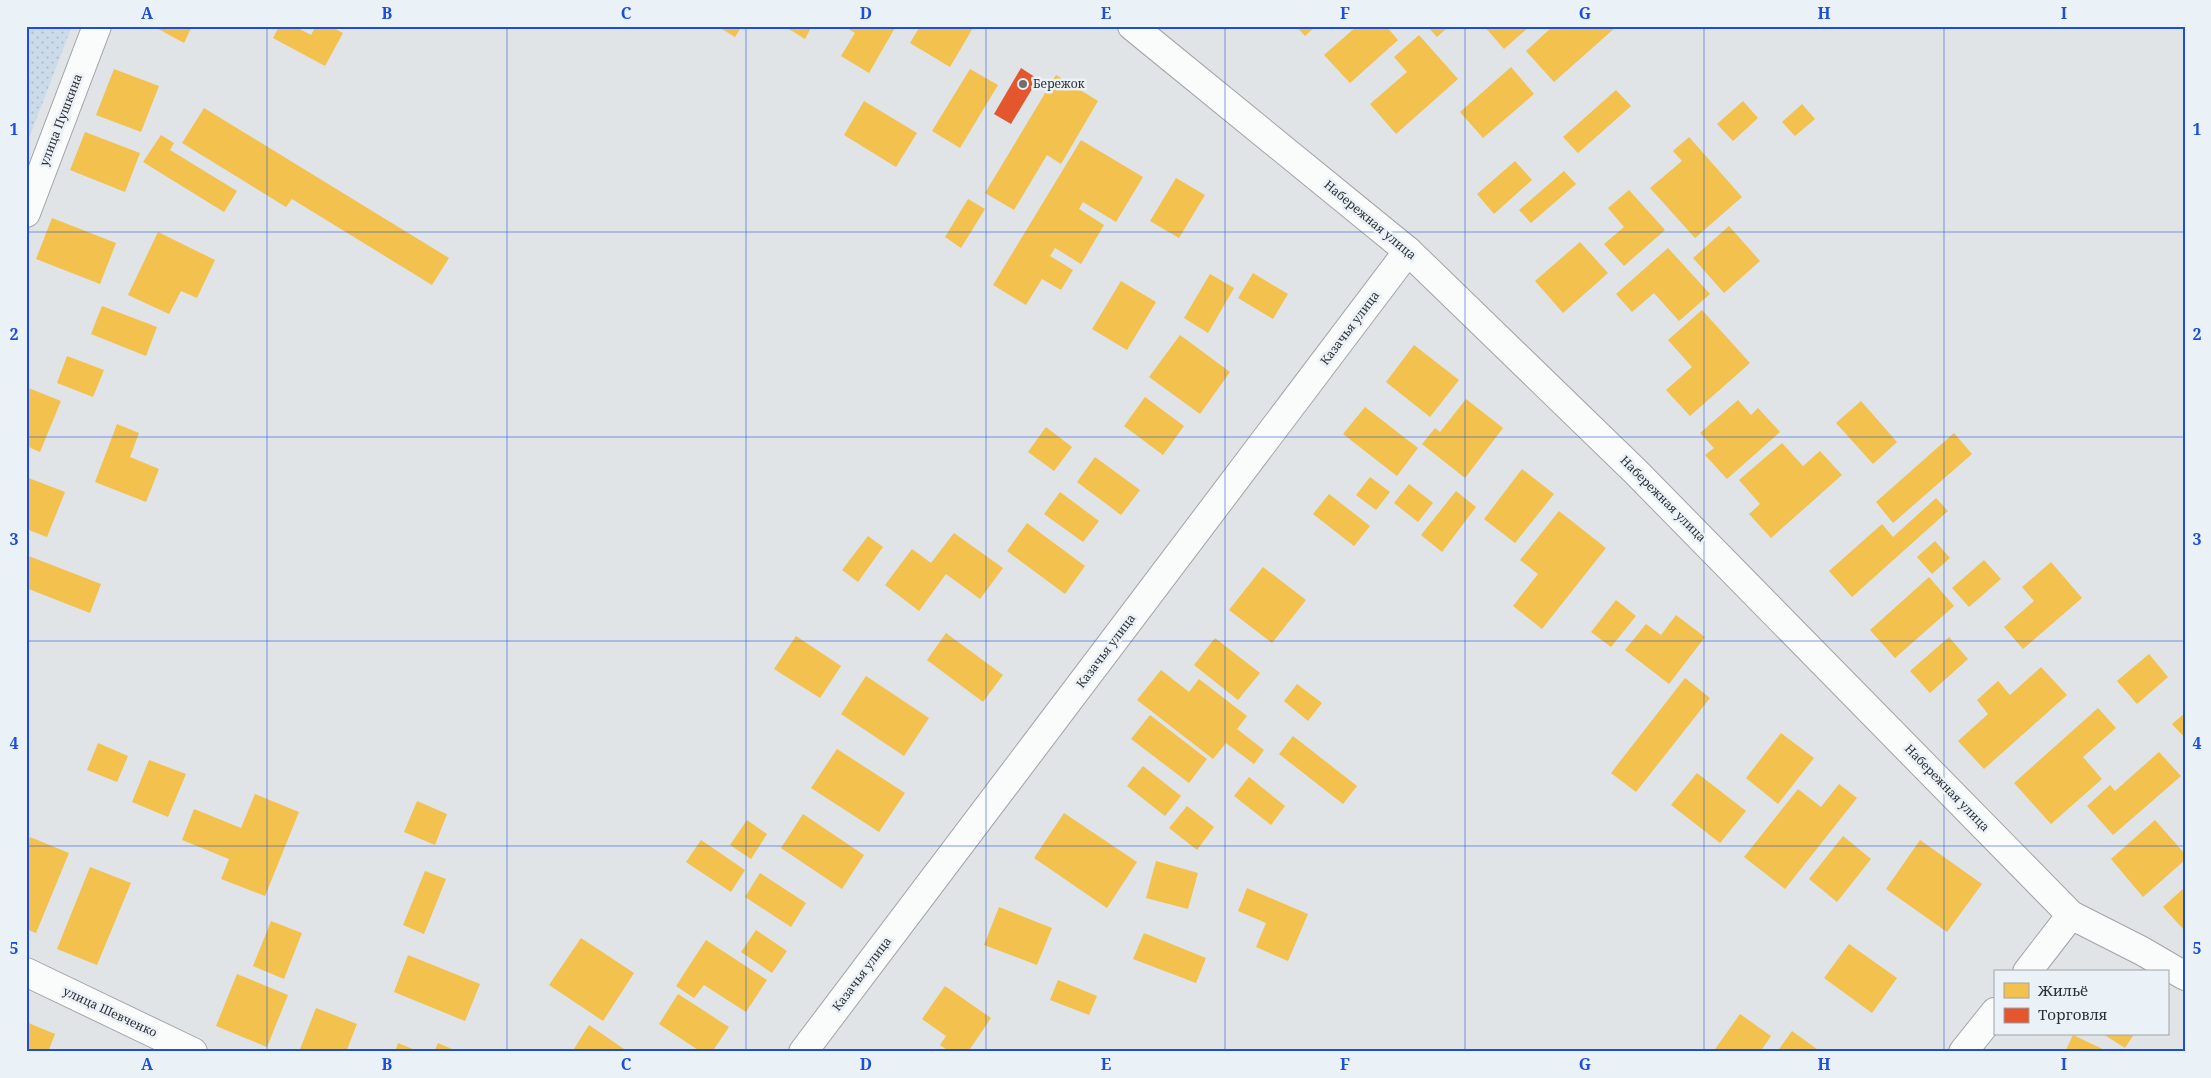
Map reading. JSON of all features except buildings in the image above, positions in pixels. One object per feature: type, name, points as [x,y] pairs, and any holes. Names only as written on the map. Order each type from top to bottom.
[{"type":"street","name":"улица Пушкина","points":[[26,213],[97,26]]},
{"type":"street","name":"Набережная улица","points":[[1132,26],[1408,251],[1636,472],[2071,915],[2142,951],[2185,976]]},
{"type":"street","name":"Казачья улица","points":[[803,1052],[1408,251]]},
{"type":"street","points":[[2029,970],[2071,915]]},
{"type":"street","name":"улица Шевченко","points":[[26,972],[194,1052]]},
{"type":"street","points":[[1963,1052],[1994,1013]]},
{"type":"shaded area","points":[[26,26],[72,26],[26,146]]},
{"type":"place","name":"Бережок","points":[[1023,84]]}]
